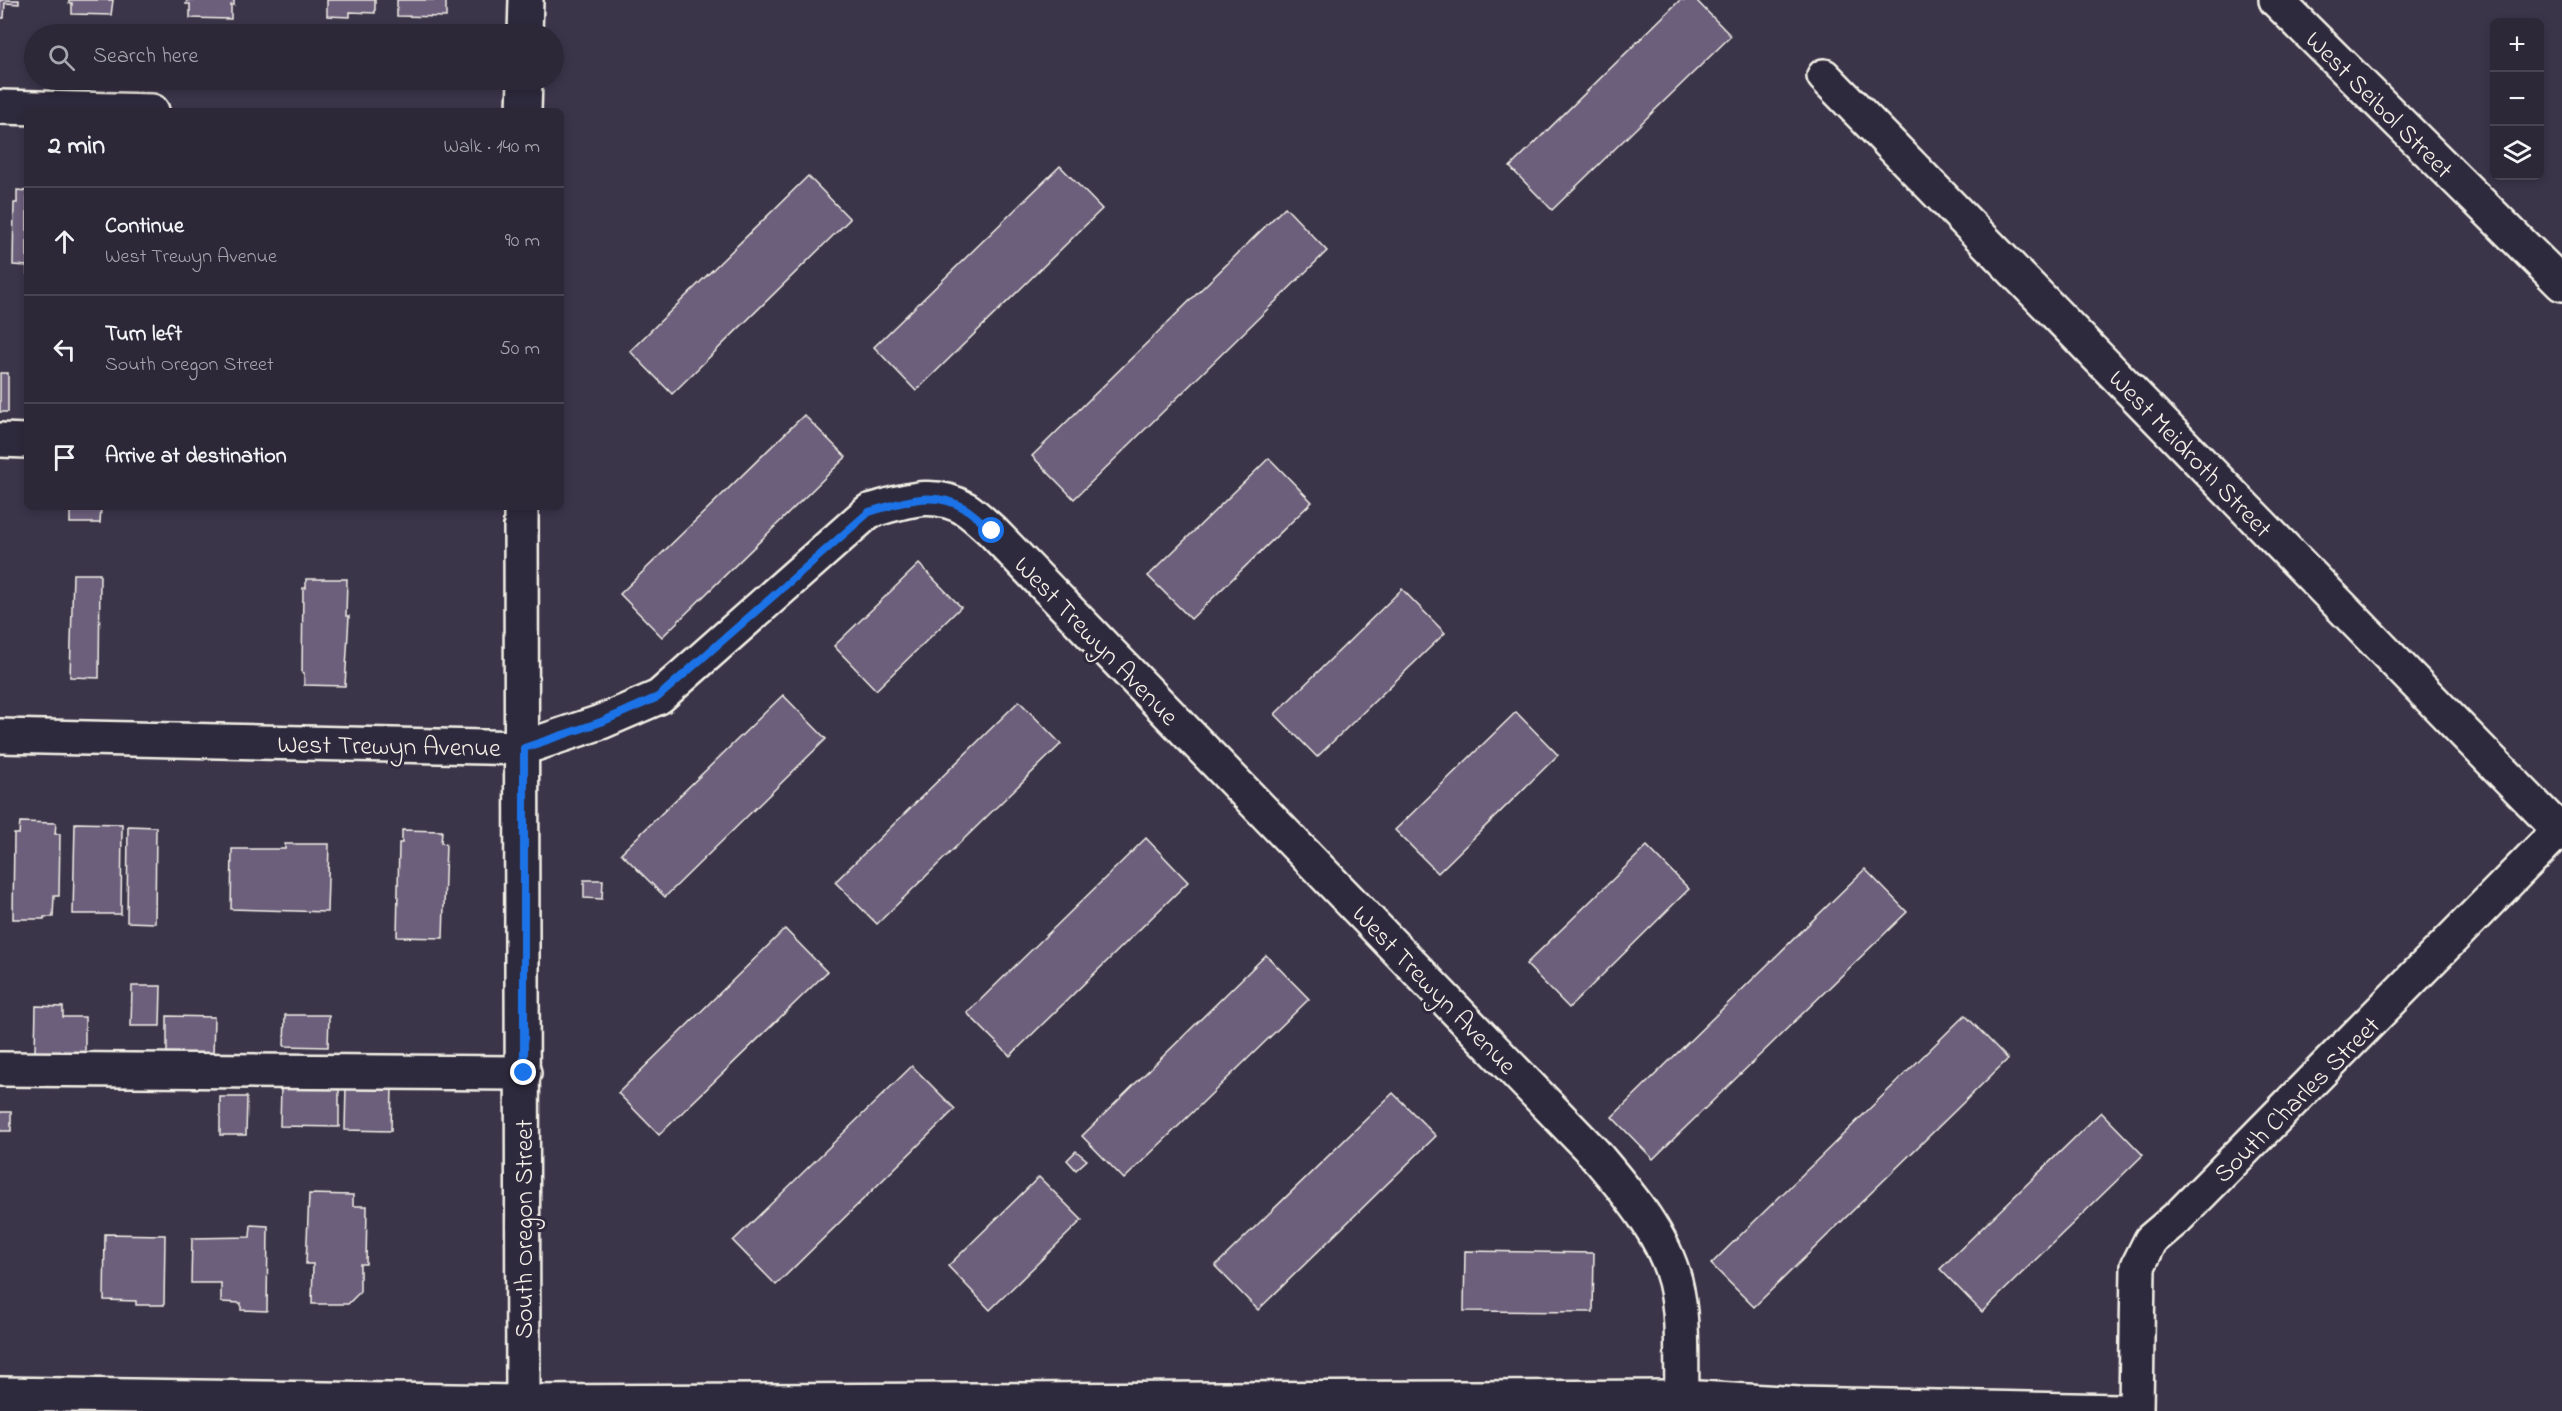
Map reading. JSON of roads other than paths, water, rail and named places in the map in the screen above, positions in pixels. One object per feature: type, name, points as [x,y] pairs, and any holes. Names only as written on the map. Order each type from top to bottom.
[{"type":"street","points":[[525,24],[526,0]]},
{"type":"street","name":"West Seibol Street","points":[[2276,0],[2562,284]]},
{"type":"street","name":"West Meidroth Street","points":[[1824,76],[2559,830]]},
{"type":"street","points":[[524,108],[525,90]]},
{"type":"street","points":[[0,107],[38,108]]},
{"type":"street","points":[[0,440],[24,441]]},
{"type":"street","name":"West Trewyn Avenue","points":[[0,736],[524,748],[601,722],[658,697],[869,512],[909,500],[936,497],[966,509],[992,531],[1586,1144],[1637,1203],[1659,1241],[1675,1281],[1681,1330],[1682,1396]]},
{"type":"street","name":"South Oregon Street","points":[[521,510],[524,748],[523,1407]]},
{"type":"street","name":"South Charles Street","points":[[2136,1411],[2138,1266],[2151,1240],[2178,1217],[2559,830]]},
{"type":"street","points":[[0,1069],[524,1073]]},
{"type":"street","points":[[0,1394],[523,1407],[1682,1396],[1799,1408],[2119,1411]]}]
